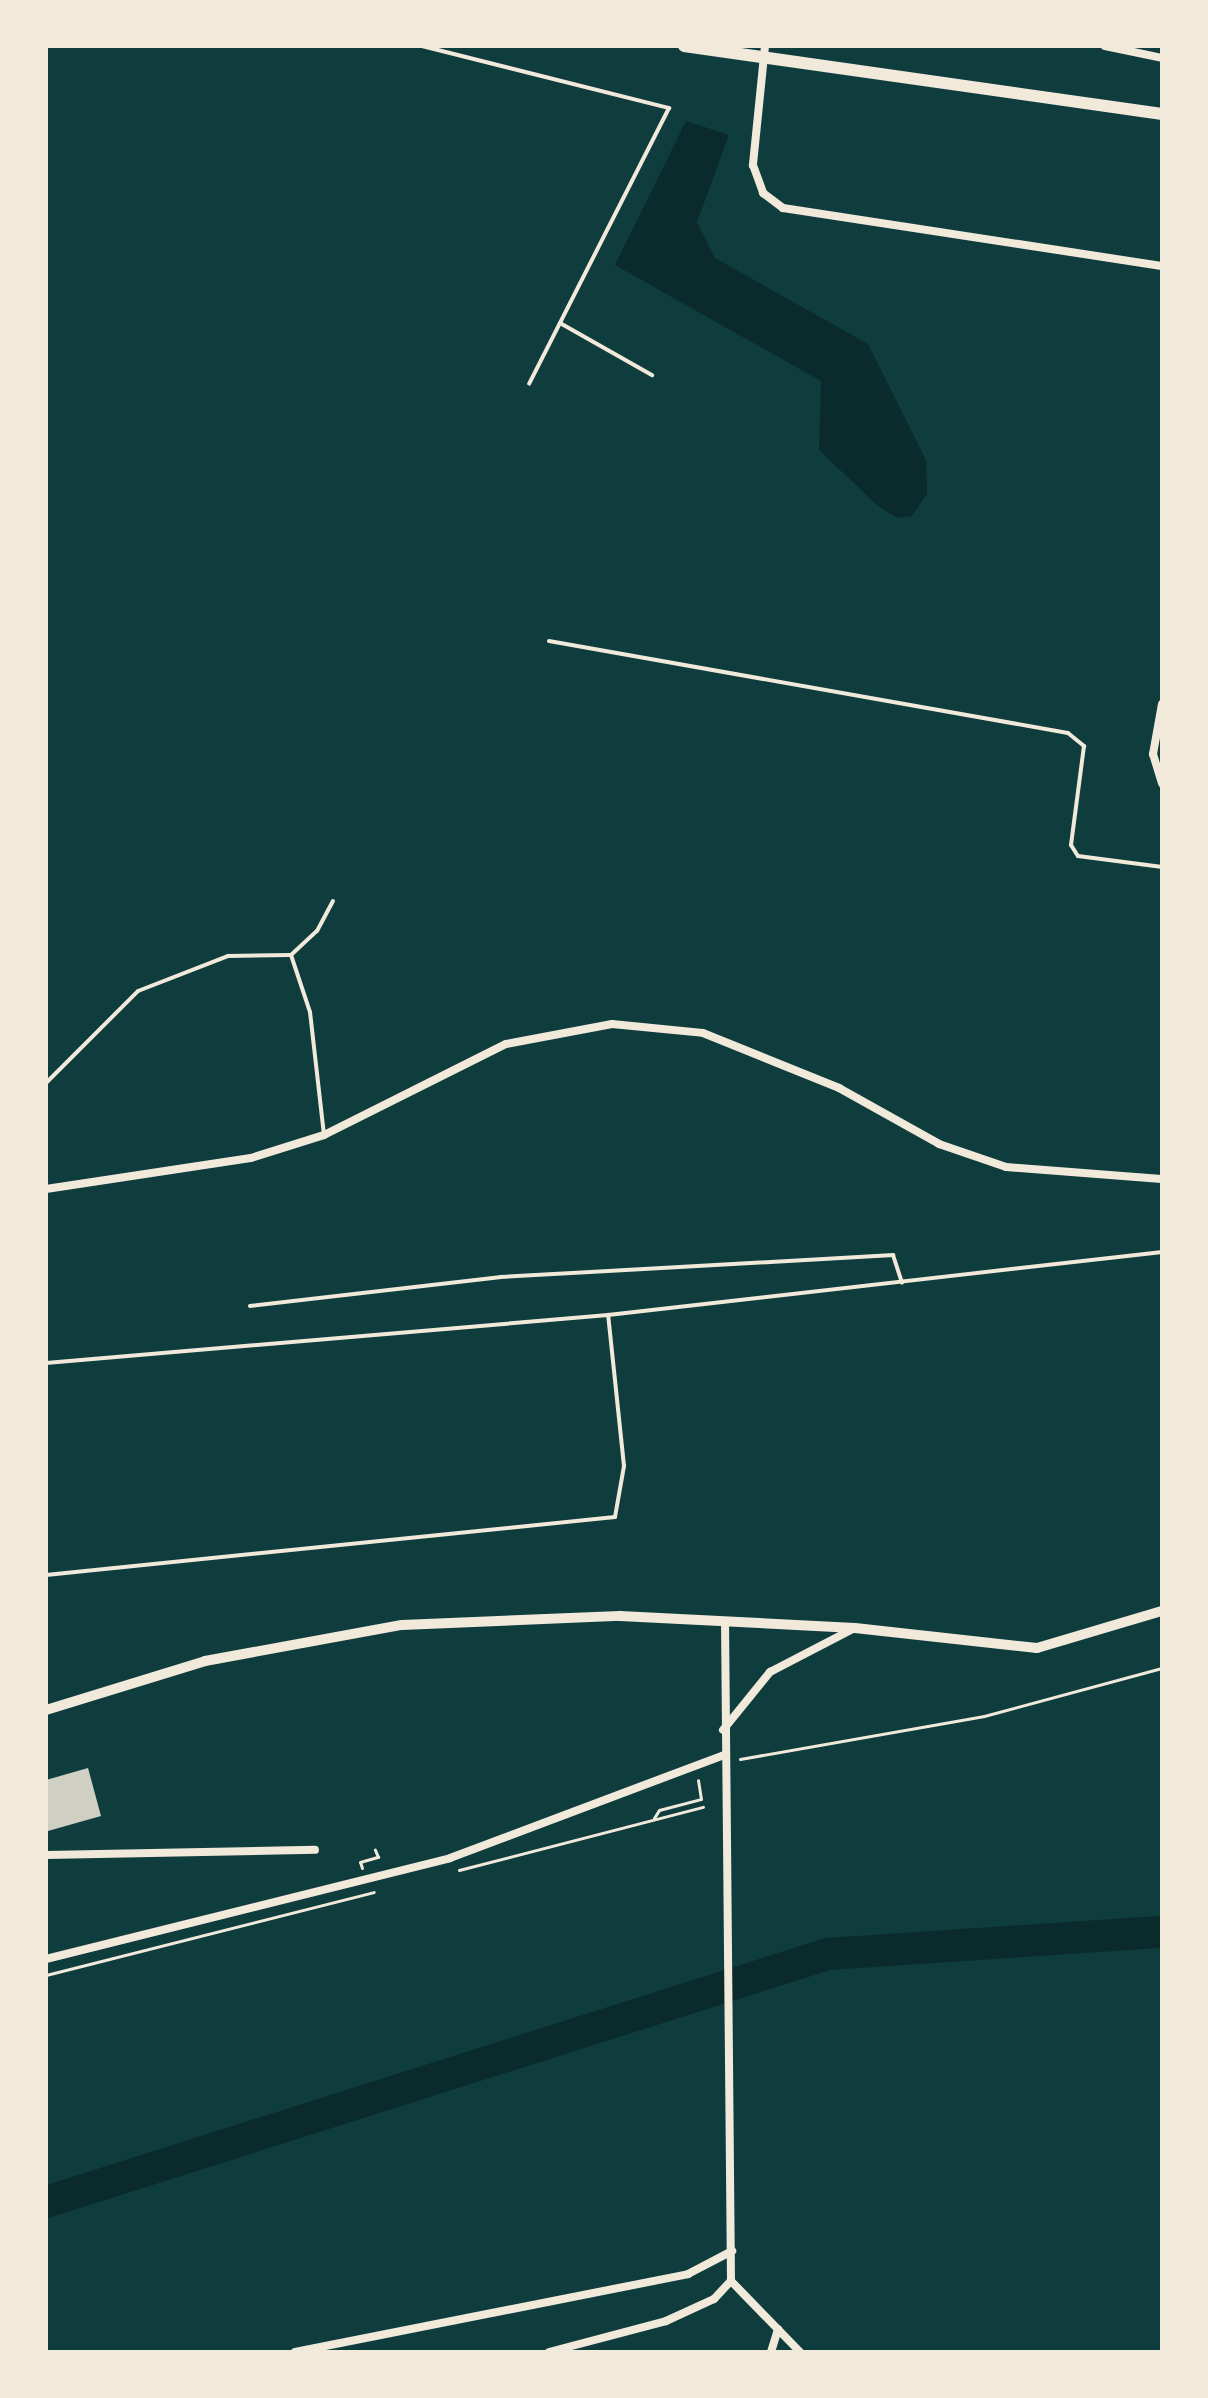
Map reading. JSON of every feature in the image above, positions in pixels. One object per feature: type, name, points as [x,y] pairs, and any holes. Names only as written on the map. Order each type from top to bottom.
[{"type":"main road","points":[[684,46],[765,51],[1162,114]]},
{"type":"street","points":[[1105,46],[1162,58]]},
{"type":"street","points":[[765,51],[753,165],[763,193],[783,208],[1162,266]]},
{"type":"street","points":[[1162,704],[1153,754],[1162,784]]},
{"type":"street","points":[[46,1189],[251,1158],[324,1135],[506,1044],[612,1024],[703,1033],[839,1088],[939,1144],[1006,1167],[1162,1179]]},
{"type":"street","points":[[46,1710],[205,1661],[402,1625],[725,1621],[855,1628],[1037,1648],[1162,1611]]},
{"type":"street","points":[[549,2352],[666,2321],[714,2299],[731,2281],[723,1731],[725,1621]]},
{"type":"street","points":[[723,1731],[770,1672],[855,1628]]},
{"type":"street","points":[[46,1959],[450,1858],[724,1760]]},
{"type":"street","points":[[46,1855],[315,1850]]},
{"type":"street","points":[[295,2352],[688,2274],[732,2251]]},
{"type":"street","points":[[731,2281],[800,2352]]},
{"type":"street","points":[[771,2352],[778,2329]]},
{"type":"lane","points":[[422,46],[669,108],[529,384]]},
{"type":"lane","points":[[560,323],[652,375]]},
{"type":"lane","points":[[549,641],[1068,733],[1084,746],[1071,845],[1078,856],[1162,867]]},
{"type":"lane","points":[[46,1083],[138,991],[228,956],[291,955],[317,931],[333,901]]},
{"type":"lane","points":[[291,955],[310,1012],[324,1135]]},
{"type":"lane","points":[[46,1363],[608,1315],[1162,1252]]},
{"type":"lane","points":[[250,1306],[501,1277],[893,1255],[902,1283]]},
{"type":"lane","points":[[46,1575],[615,1517],[624,1466],[608,1315]]},
{"type":"path","points":[[724,1760],[984,1716],[1162,1668]]},
{"type":"path","points":[[654,1818],[659,1810],[701,1799],[697,1777]]},
{"type":"path","points":[[363,1872],[360,1862],[378,1857],[375,1850]]},
{"type":"water","points":[[686,121],[729,135],[697,222],[715,258],[868,344],[926,460],[927,494],[912,516],[897,518],[878,506],[819,450],[821,381],[615,265]]},
{"type":"building","points":[[88,1768],[101,1816],[48,1831],[46,1780]]},
{"type":"waterway","points":[[46,2202],[828,1954],[1162,1932]]}]
